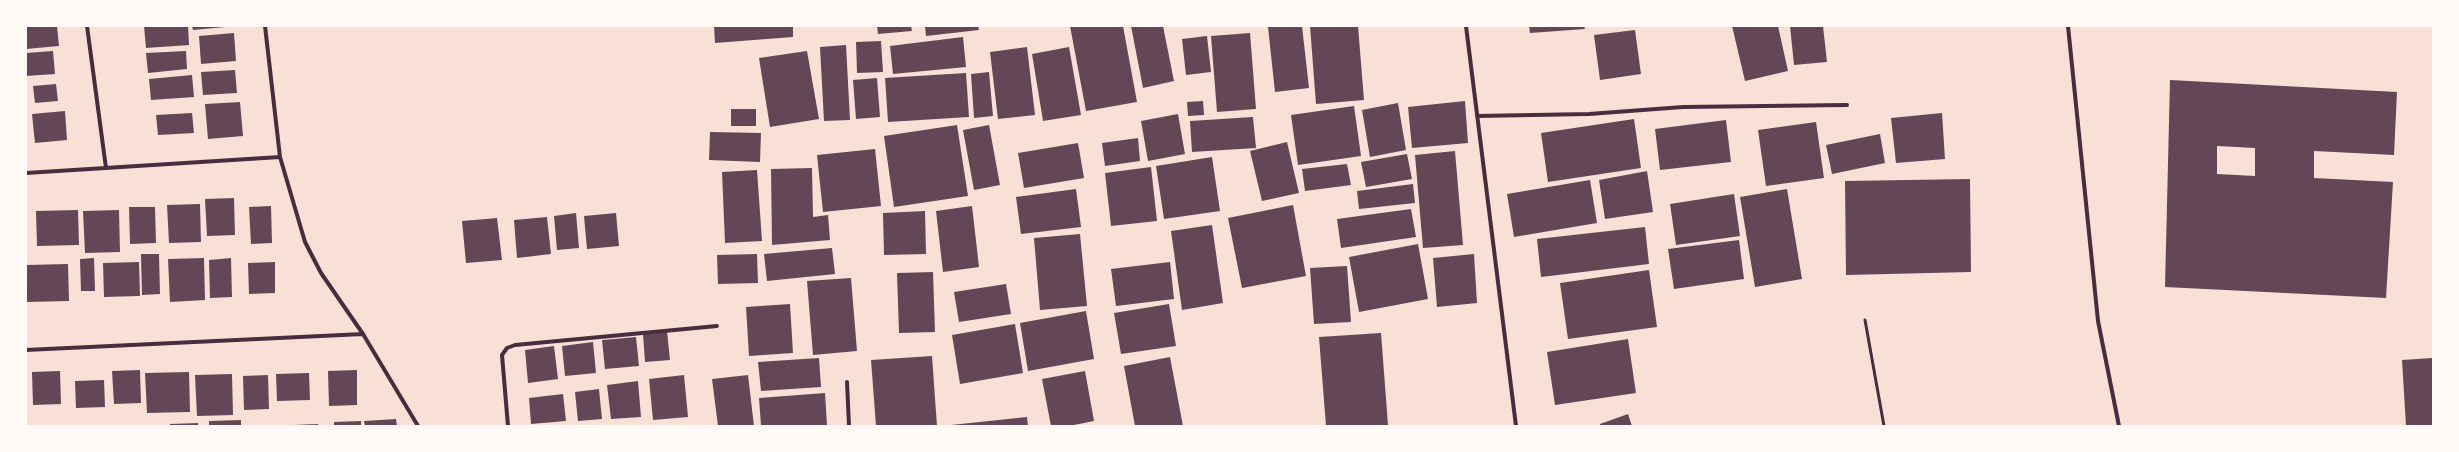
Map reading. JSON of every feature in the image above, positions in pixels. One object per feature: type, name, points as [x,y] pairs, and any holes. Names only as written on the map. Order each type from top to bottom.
[{"type":"street","points":[[88,26],[106,168]]},
{"type":"street","points":[[265,26],[280,158],[305,242],[322,273],[362,334],[418,426]]},
{"type":"street","points":[[1466,26],[1516,426]]},
{"type":"street","points":[[2068,26],[2098,321],[2119,426]]},
{"type":"street","points":[[1477,116],[1589,114],[1683,107],[1847,105]]},
{"type":"street","points":[[26,173],[280,158]]},
{"type":"street","points":[[508,426],[502,355],[507,348],[515,345],[718,326]]},
{"type":"street","points":[[26,350],[362,334]]},
{"type":"street","points":[[847,382],[849,426]]},
{"type":"lane","points":[[1865,320],[1884,426]]},
{"type":"building","points":[[26,26],[57,26],[59,46],[26,49]]},
{"type":"building","points":[[144,26],[188,26],[189,45],[146,48]]},
{"type":"building","points":[[192,26],[225,26],[225,27],[193,30]]},
{"type":"building","points":[[714,26],[793,26],[793,37],[715,43]]},
{"type":"building","points":[[877,26],[911,26],[912,31],[878,34]]},
{"type":"building","points":[[925,26],[978,26],[979,30],[926,36]]},
{"type":"building","points":[[1070,26],[1123,26],[1137,102],[1086,111]]},
{"type":"building","points":[[1131,26],[1163,26],[1174,81],[1143,88]]},
{"type":"building","points":[[1302,26],[1309,88],[1275,92],[1268,27]]},
{"type":"building","points":[[1310,26],[1358,26],[1364,100],[1316,104]]},
{"type":"building","points":[[1529,26],[1584,26],[1585,29],[1530,33]]},
{"type":"building","points":[[1732,26],[1778,26],[1788,71],[1745,81]]},
{"type":"building","points":[[1790,26],[1823,26],[1827,62],[1794,65]]},
{"type":"building","points":[[1635,30],[1641,74],[1600,80],[1594,35]]},
{"type":"building","points":[[234,33],[236,61],[201,64],[199,36]]},
{"type":"building","points":[[1250,33],[1256,109],[1217,112],[1211,36]]},
{"type":"building","points":[[1207,36],[1211,72],[1186,75],[1182,39]]},
{"type":"building","points":[[963,37],[966,67],[893,74],[890,46]]},
{"type":"building","points":[[881,41],[883,72],[857,73],[856,42]]},
{"type":"building","points":[[846,45],[850,120],[824,121],[820,47]]},
{"type":"building","points":[[1027,47],[1035,115],[998,119],[990,52]]},
{"type":"building","points":[[1069,47],[1081,115],[1043,121],[1032,54]]},
{"type":"building","points":[[53,51],[55,74],[26,76],[26,53]]},
{"type":"building","points":[[186,51],[187,69],[148,73],[146,53]]},
{"type":"building","points":[[807,51],[819,119],[770,127],[759,58]]},
{"type":"building","points":[[235,70],[237,93],[203,95],[201,72]]},
{"type":"building","points":[[989,72],[993,116],[974,118],[971,74]]},
{"type":"building","points":[[966,73],[969,117],[888,122],[885,78]]},
{"type":"building","points":[[192,75],[194,97],[151,100],[149,79]]},
{"type":"building","points":[[877,78],[880,117],[856,119],[853,80]]},
{"type":"building","points":[[2170,80],[2397,92],[2394,155],[2314,151],[2314,178],[2393,182],[2386,298],[2165,287]],"holes":[[[2217,146],[2255,148],[2255,176],[2217,174]]]},
{"type":"building","points":[[56,84],[58,101],[35,103],[33,86]]},
{"type":"building","points":[[1203,101],[1204,115],[1188,116],[1187,102]]},
{"type":"building","points":[[1465,101],[1468,143],[1412,148],[1408,107]]},
{"type":"building","points":[[240,102],[243,136],[208,139],[205,104]]},
{"type":"building","points":[[1398,103],[1406,150],[1370,157],[1362,110]]},
{"type":"building","points":[[1354,106],[1361,156],[1298,165],[1291,115]]},
{"type":"building","points":[[731,109],[756,109],[756,126],[731,126]]},
{"type":"building","points":[[65,111],[67,140],[35,143],[32,114]]},
{"type":"building","points":[[192,113],[194,133],[158,135],[156,115]]},
{"type":"building","points":[[1942,113],[1945,159],[1896,163],[1891,118]]},
{"type":"building","points":[[1178,114],[1185,154],[1148,161],[1141,121]]},
{"type":"building","points":[[1253,117],[1256,148],[1192,152],[1190,121]]},
{"type":"building","points":[[1634,119],[1641,168],[1548,182],[1541,133]]},
{"type":"building","points":[[1726,120],[1731,162],[1660,170],[1655,129]]},
{"type":"building","points":[[1816,122],[1824,178],[1766,186],[1758,130]]},
{"type":"building","points":[[957,125],[968,196],[894,207],[884,136]]},
{"type":"building","points":[[989,125],[1000,185],[974,190],[963,130]]},
{"type":"building","points":[[710,132],[761,133],[760,162],[709,160]]},
{"type":"building","points":[[1880,134],[1885,163],[1832,174],[1826,145]]},
{"type":"building","points":[[1138,138],[1140,161],[1105,166],[1102,143]]},
{"type":"building","points":[[1287,142],[1299,193],[1262,201],[1250,151]]},
{"type":"building","points":[[1078,143],[1084,178],[1024,188],[1018,153]]},
{"type":"building","points":[[875,149],[881,206],[823,212],[817,155]]},
{"type":"building","points":[[1455,151],[1463,245],[1423,248],[1415,155]]},
{"type":"building","points":[[1407,154],[1412,179],[1366,187],[1361,162]]},
{"type":"building","points":[[1212,157],[1220,211],[1164,219],[1156,166]]},
{"type":"building","points":[[1347,164],[1351,185],[1305,191],[1302,169]]},
{"type":"building","points":[[1151,167],[1157,221],[1111,226],[1105,173]]},
{"type":"building","points":[[812,168],[813,217],[828,215],[830,240],[772,245],[771,169]]},
{"type":"building","points":[[757,170],[762,241],[725,243],[722,172]]},
{"type":"building","points":[[1647,171],[1653,212],[1605,219],[1599,180]]},
{"type":"building","points":[[1970,179],[1971,272],[1846,275],[1845,181]]},
{"type":"building","points":[[1590,180],[1597,223],[1514,237],[1507,194]]},
{"type":"building","points":[[1413,184],[1415,203],[1359,209],[1357,191]]},
{"type":"building","points":[[1076,189],[1081,227],[1021,234],[1016,197]]},
{"type":"building","points":[[1787,189],[1802,279],[1755,287],[1740,197]]},
{"type":"building","points":[[1734,194],[1740,236],[1676,245],[1670,204]]},
{"type":"building","points":[[234,198],[235,235],[207,236],[205,199]]},
{"type":"building","points":[[200,204],[201,242],[169,243],[167,205]]},
{"type":"building","points":[[1293,205],[1306,276],[1242,288],[1228,218]]},
{"type":"building","points":[[271,206],[272,243],[251,244],[249,207]]},
{"type":"building","points":[[972,206],[979,267],[943,272],[936,211]]},
{"type":"building","points":[[129,207],[155,207],[156,243],[130,244]]},
{"type":"building","points":[[1411,209],[1416,237],[1341,248],[1337,219]]},
{"type":"building","points":[[78,210],[79,245],[37,246],[36,211]]},
{"type":"building","points":[[119,210],[120,252],[85,253],[83,211]]},
{"type":"building","points":[[925,211],[926,254],[884,255],[883,213]]},
{"type":"building","points":[[576,213],[579,248],[557,250],[554,216]]},
{"type":"building","points":[[616,213],[619,246],[587,249],[584,216]]},
{"type":"building","points":[[547,217],[551,254],[517,258],[514,220]]},
{"type":"building","points":[[497,218],[502,260],[466,263],[462,221]]},
{"type":"building","points":[[1212,225],[1223,303],[1182,310],[1171,231]]},
{"type":"building","points":[[1645,227],[1649,264],[1541,277],[1537,239]]},
{"type":"building","points":[[1080,234],[1087,306],[1040,310],[1034,238]]},
{"type":"building","points":[[1739,240],[1744,279],[1674,289],[1668,249]]},
{"type":"building","points":[[1418,244],[1428,299],[1359,312],[1349,257]]},
{"type":"building","points":[[832,248],[835,274],[767,281],[764,254]]},
{"type":"building","points":[[141,254],[159,254],[160,294],[142,295]]},
{"type":"building","points":[[757,254],[758,283],[718,284],[717,255]]},
{"type":"building","points":[[1474,254],[1477,303],[1437,307],[1433,258]]},
{"type":"building","points":[[94,258],[95,291],[81,291],[80,259]]},
{"type":"building","points":[[204,258],[205,300],[170,302],[168,259]]},
{"type":"building","points":[[231,258],[232,297],[210,298],[209,260]]},
{"type":"building","points":[[139,262],[140,296],[104,297],[103,263]]},
{"type":"building","points":[[275,262],[275,293],[249,294],[248,263]]},
{"type":"building","points":[[1170,262],[1174,299],[1116,306],[1111,269]]},
{"type":"building","points":[[68,264],[69,301],[27,302],[26,265]]},
{"type":"building","points":[[1347,266],[1351,322],[1314,324],[1310,268]]},
{"type":"building","points":[[1649,270],[1657,327],[1568,339],[1560,283]]},
{"type":"building","points":[[933,272],[935,332],[899,333],[897,273]]},
{"type":"building","points":[[851,278],[857,351],[813,355],[807,281]]},
{"type":"building","points":[[1006,284],[1011,314],[959,322],[954,292]]},
{"type":"building","points":[[790,304],[793,353],[749,356],[746,307]]},
{"type":"building","points":[[1169,304],[1176,346],[1121,354],[1114,313]]},
{"type":"building","points":[[1086,311],[1094,359],[1028,371],[1020,323]]},
{"type":"building","points":[[1015,324],[1023,373],[960,384],[952,335]]},
{"type":"building","points":[[667,331],[670,360],[645,362],[643,334]]},
{"type":"building","points":[[1381,333],[1388,425],[1326,426],[1319,337]]},
{"type":"building","points":[[636,337],[639,366],[605,369],[602,340]]},
{"type":"building","points":[[1628,339],[1636,393],[1555,405],[1547,352]]},
{"type":"building","points":[[593,342],[596,373],[565,376],[562,346]]},
{"type":"building","points":[[554,346],[558,379],[528,383],[525,350]]},
{"type":"building","points":[[932,356],[937,426],[876,426],[871,360]]},
{"type":"building","points":[[1170,357],[1183,426],[1135,426],[1124,366]]},
{"type":"building","points":[[819,358],[821,387],[761,391],[758,362]]},
{"type":"building","points":[[2432,358],[2433,426],[2406,426],[2402,360]]},
{"type":"building","points":[[140,370],[141,403],[114,404],[112,371]]},
{"type":"building","points":[[357,370],[357,405],[329,406],[328,371]]},
{"type":"building","points":[[60,371],[61,404],[33,405],[32,372]]},
{"type":"building","points":[[1085,371],[1094,421],[1069,426],[1051,426],[1042,379]]},
{"type":"building","points":[[189,372],[190,412],[147,413],[145,373]]},
{"type":"building","points":[[309,373],[310,400],[277,401],[276,374]]},
{"type":"building","points":[[232,374],[233,415],[197,416],[195,375]]},
{"type":"building","points":[[268,375],[269,409],[244,410],[243,376]]},
{"type":"building","points":[[684,375],[688,417],[653,420],[649,379]]},
{"type":"building","points":[[748,375],[754,426],[718,426],[712,379]]},
{"type":"building","points":[[104,380],[105,407],[76,408],[75,381]]},
{"type":"building","points":[[638,381],[641,417],[611,419],[607,385]]},
{"type":"building","points":[[599,389],[602,419],[578,421],[575,392]]},
{"type":"building","points":[[825,393],[827,425],[761,426],[759,398]]},
{"type":"building","points":[[563,394],[566,421],[531,424],[529,398]]},
{"type":"building","points":[[1628,414],[1632,426],[1600,426],[1600,424]]},
{"type":"building","points":[[1027,417],[1028,426],[951,426],[951,425]]},
{"type":"building","points":[[396,419],[397,426],[365,426],[364,421]]},
{"type":"building","points":[[241,420],[241,426],[209,426],[209,421]]},
{"type":"building","points":[[361,421],[361,426],[334,426],[334,422]]},
{"type":"building","points":[[198,423],[198,426],[170,426],[170,424]]},
{"type":"building","points":[[318,424],[318,426],[293,426],[293,425]]}]
